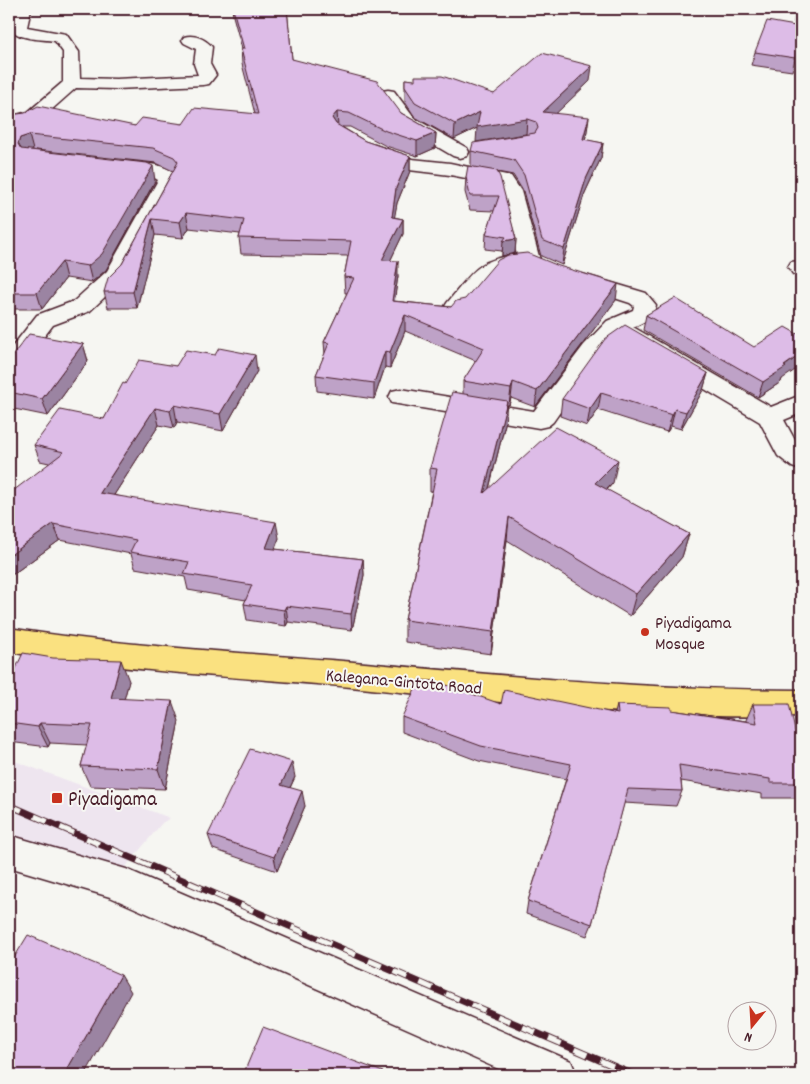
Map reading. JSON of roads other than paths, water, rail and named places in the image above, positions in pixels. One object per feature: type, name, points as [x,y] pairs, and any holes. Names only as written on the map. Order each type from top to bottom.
[{"type":"main road","name":"Kalegana-Gintota Road","points":[[9,640],[69,651],[327,673],[535,694],[667,702],[801,703]]},
{"type":"street","points":[[23,9],[19,29],[30,33],[60,37],[71,52],[72,83]]},
{"type":"street","points":[[9,123],[34,116],[72,83],[116,84],[204,80],[208,75],[202,64],[204,46],[190,40]]},
{"type":"street","points":[[388,95],[408,122],[455,160],[504,180],[511,191],[546,268]]},
{"type":"street","points":[[358,142],[409,164],[455,160],[480,149]]},
{"type":"street","points":[[9,367],[45,320],[82,306],[116,274],[169,178],[156,171],[99,165]]},
{"type":"street","points":[[401,397],[539,420],[544,416],[592,350],[615,326],[643,314],[645,305],[638,298],[606,286],[546,268],[501,263],[488,269],[455,308]]},
{"type":"street","points":[[615,326],[770,417],[787,450],[801,461]]},
{"type":"street","points":[[770,417],[801,403]]},
{"type":"street","points":[[9,851],[114,881],[557,1075]]},
{"type":"railway","points":[[9,805],[634,1075]]},
{"type":"place","name":"Piyadigama Mosque","points":[[645,632]]},
{"type":"place","name":"Piyadigama","points":[[57,798]]}]
